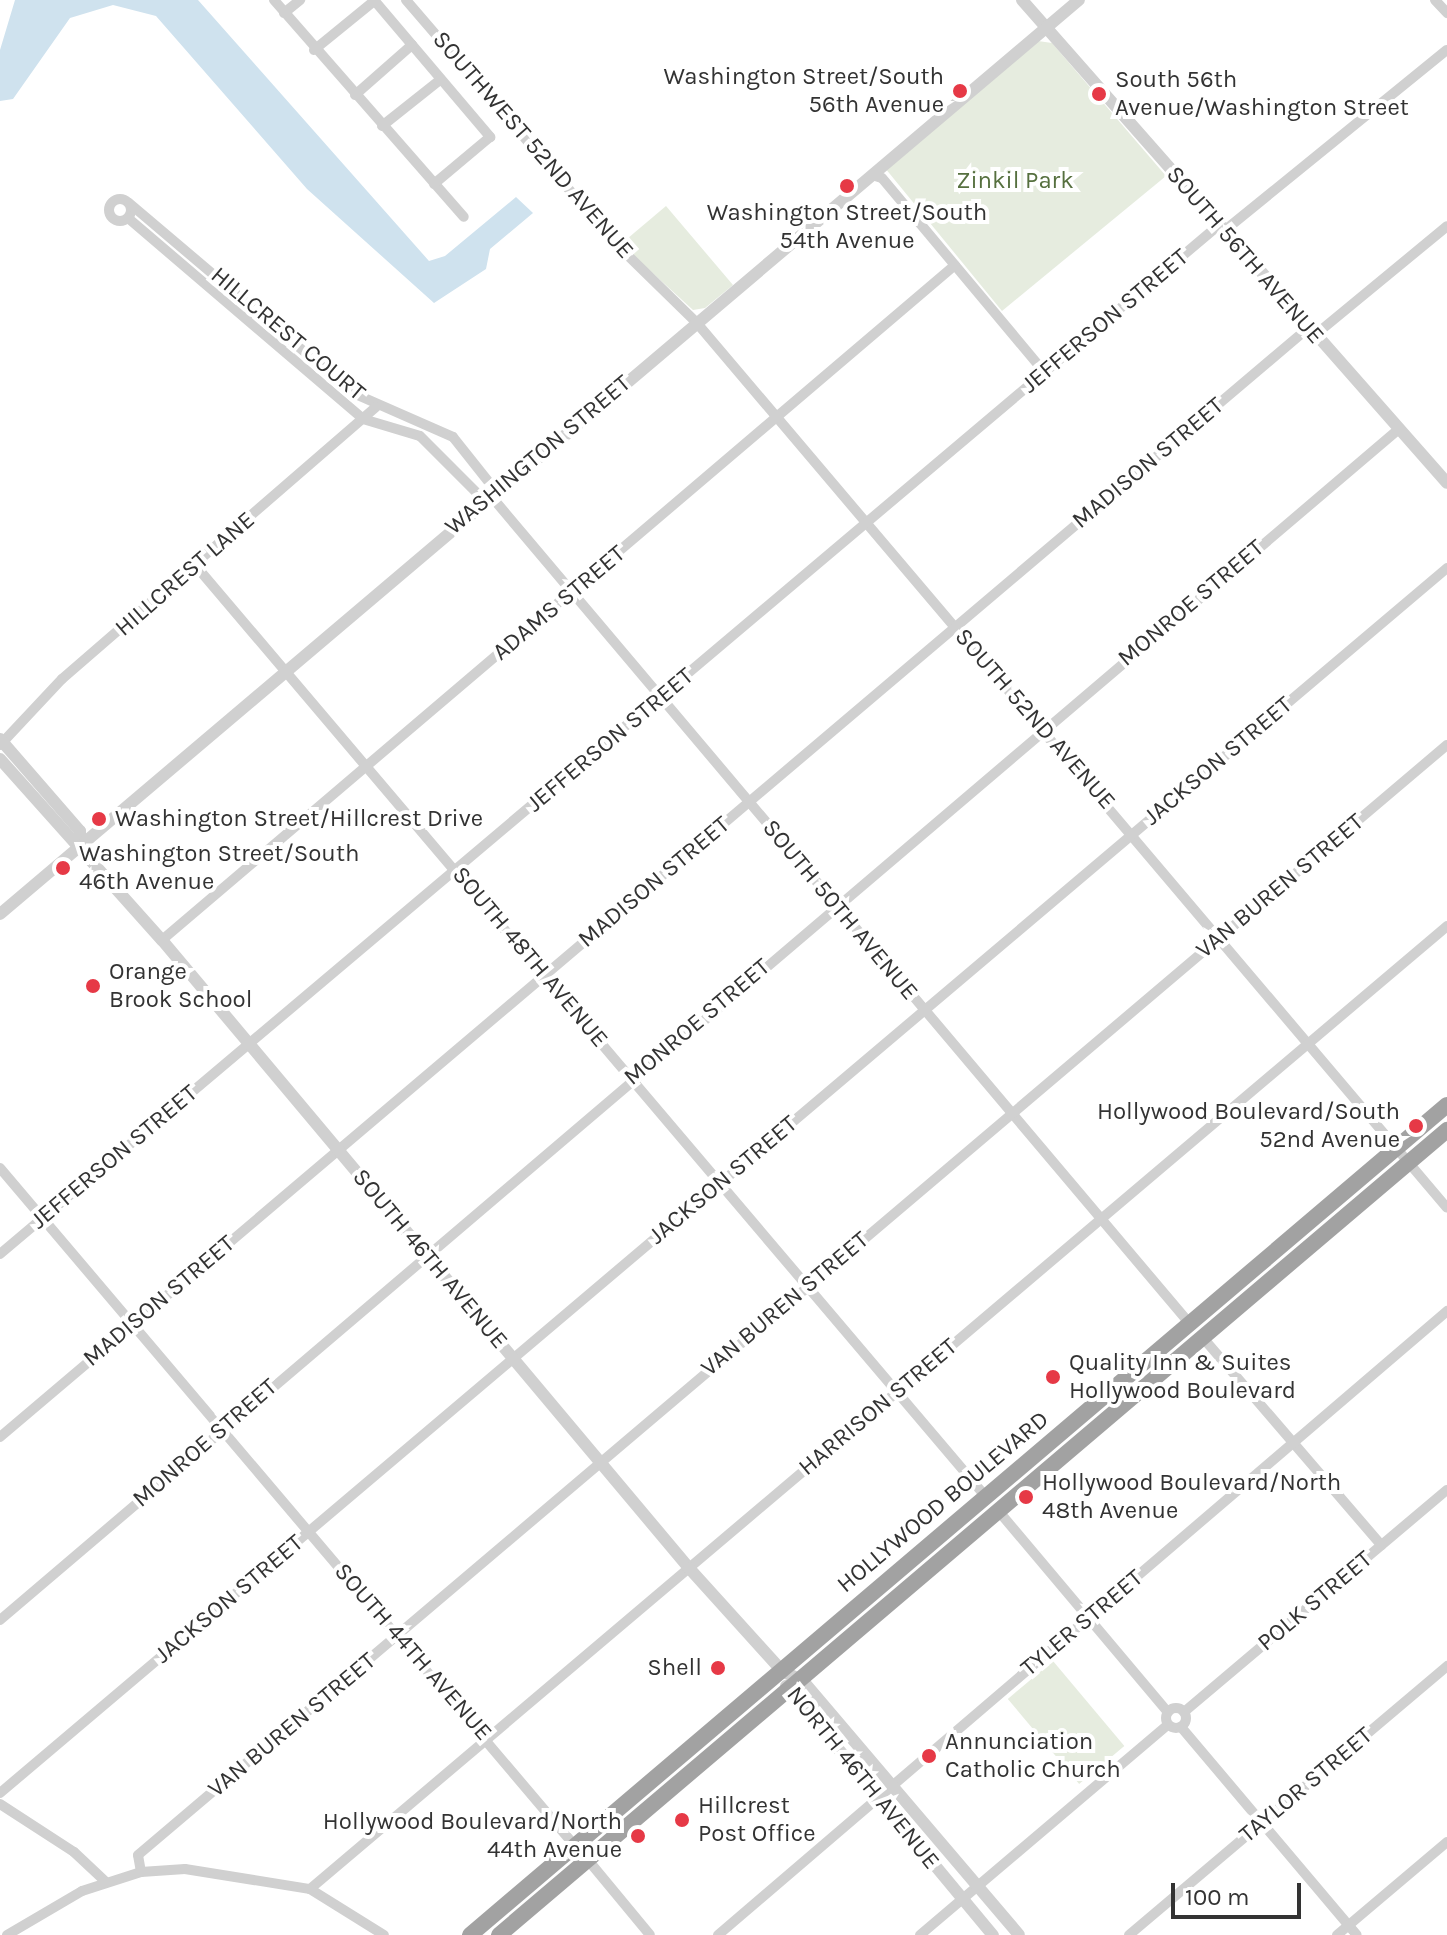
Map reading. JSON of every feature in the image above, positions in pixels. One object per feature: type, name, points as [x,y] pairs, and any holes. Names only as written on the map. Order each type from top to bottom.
[{"type":"highway","name":"HOLLYWOOD BOULEVARD","points":[[499,1935],[1001,1514],[1204,1339],[1402,1156],[1447,1105]]},
{"type":"highway","name":"HOLLYWOOD BOULEVARD","points":[[473,1934],[1244,1278],[1402,1156],[1447,1130]]},
{"type":"highway","points":[[1204,1339],[1204,1327],[1240,1293],[1244,1278]]},
{"type":"highway","points":[[1143,1392],[1146,1376],[1188,1341],[1190,1324]]},
{"type":"highway","points":[[1001,1514],[1002,1497],[1047,1456],[1050,1443]]},
{"type":"highway","points":[[944,1562],[943,1549],[981,1517],[986,1497]]},
{"type":"highway","points":[[588,1860],[590,1845],[636,1805],[649,1783]]},
{"type":"highway","points":[[527,1912],[529,1898],[570,1864],[575,1846]]},
{"type":"street","points":[[274,0],[314,50],[464,217]]},
{"type":"street","points":[[284,13],[300,0]]},
{"type":"street","points":[[314,50],[374,0],[490,137],[434,184]]},
{"type":"street","name":"SOUTHWEST 52ND AVENUE","points":[[406,0],[614,242],[696,322]]},
{"type":"street","name":"SOUTH 56TH AVENUE","points":[[1022,0],[1447,483]]},
{"type":"street","name":"WASHINGTON STREET","points":[[0,914],[1079,0]]},
{"type":"street","points":[[1435,0],[1447,13]]},
{"type":"street","points":[[355,95],[412,45]]},
{"type":"street","name":"JEFFERSON STREET","points":[[0,1254],[1044,372],[1447,50]]},
{"type":"street","points":[[382,126],[441,79]]},
{"type":"street","points":[[872,175],[882,178],[1044,372]]},
{"type":"street","name":"HILLCREST COURT","points":[[116,200],[129,203],[376,407],[453,437],[492,486],[491,496],[479,495],[420,436],[363,419],[128,218],[115,221],[109,208],[116,200]]},
{"type":"street","points":[[128,218],[129,203]]},
{"type":"street","name":"MADISON STREET","points":[[0,1437],[955,626],[1311,332],[1447,226]]},
{"type":"street","name":"ADAMS STREET","points":[[162,940],[955,265]]},
{"type":"street","name":"SOUTH 52ND AVENUE","points":[[696,322],[1133,833],[1447,1208]]},
{"type":"street","name":"HILLCREST LANE","points":[[1,741],[62,679],[376,407]]},
{"type":"street","name":"MONROE STREET","points":[[0,1620],[835,904],[1399,429]]},
{"type":"street","name":"SOUTH 50TH AVENUE","points":[[491,496],[1190,1324]]},
{"type":"street","name":"SOUTH 48TH AVENUE","points":[[196,566],[986,1497]]},
{"type":"street","name":"JACKSON STREET","points":[[0,1793],[1447,568]]},
{"type":"street","name":"SOUTH 46TH AVENUE","points":[[1,741],[80,831],[80,845]]},
{"type":"street","name":"VAN BUREN STREET","points":[[141,1872],[138,1855],[598,1460],[809,1287],[1011,1110],[1447,745]]},
{"type":"street","name":"SOUTH 46TH AVENUE","points":[[0,759],[162,940],[689,1568],[782,1671]]},
{"type":"street","name":"HARRISON STREET","points":[[310,1889],[1447,926]]},
{"type":"street","name":"SOUTH 44TH AVENUE","points":[[0,1168],[399,1634],[575,1846]]},
{"type":"street","name":"TYLER STREET","points":[[718,1935],[1447,1311]]},
{"type":"street","points":[[1204,1339],[1381,1545]]},
{"type":"street","name":"POLK STREET","points":[[1184,1712],[1447,1490]]},
{"type":"street","points":[[1001,1514],[1168,1712],[1168,1725]]},
{"type":"street","name":"TAYLOR STREET","points":[[1129,1935],[1447,1666]]},
{"type":"street","name":"NORTH 46TH AVENUE","points":[[782,1671],[803,1681],[1019,1935]]},
{"type":"street","name":"NORTH 46TH AVENUE","points":[[782,1671],[788,1693],[993,1935]]},
{"type":"street","points":[[1168,1712],[1184,1712],[1181,1727]]},
{"type":"street","points":[[920,1935],[1168,1725],[1181,1727],[1357,1935]]},
{"type":"street","points":[[0,1804],[74,1852],[106,1882]]},
{"type":"street","points":[[1337,1935],[1447,1842]]},
{"type":"street","points":[[588,1860],[650,1935]]},
{"type":"street","points":[[7,1935],[106,1882],[141,1872],[238,1874],[310,1889],[384,1935]]},
{"type":"green space","name":"Zinkil Park","points":[[1038,41],[1052,43],[1166,176],[1002,311],[885,168]]},
{"type":"green space","points":[[666,206],[733,285],[705,308],[693,310],[621,244]]},
{"type":"green space","points":[[1053,1661],[1124,1746],[1079,1784],[1008,1699]]},
{"type":"water","points":[[15,0],[198,0],[429,261],[445,256],[516,197],[533,213],[490,249],[486,269],[434,303],[307,189],[156,16],[113,5],[70,18],[13,99],[0,101],[0,50]]},
{"type":"place","name":"Washington Street/South 56th Avenue","points":[[960,91]]},
{"type":"place","name":"South 56th Avenue/Washington Street","points":[[1099,94]]},
{"type":"place","name":"Washington Street/South 54th Avenue","points":[[847,186]]},
{"type":"place","name":"Washington Street/Hillcrest Drive","points":[[99,819]]},
{"type":"place","name":"Washington Street/South 46th Avenue","points":[[63,868]]},
{"type":"place","name":"Orange Brook School","points":[[93,986]]},
{"type":"place","name":"Hollywood Boulevard/South 52nd Avenue","points":[[1416,1126]]},
{"type":"place","name":"Quality Inn & Suites Hollywood Boulevard","points":[[1053,1377]]},
{"type":"place","name":"Hollywood Boulevard/North 48th Avenue","points":[[1026,1497]]},
{"type":"place","name":"Shell","points":[[718,1668]]},
{"type":"place","name":"Annunciation Catholic Church","points":[[929,1756]]},
{"type":"place","name":"Hillcrest Post Office","points":[[682,1820]]},
{"type":"place","name":"Hollywood Boulevard/North 44th Avenue","points":[[638,1836]]}]
